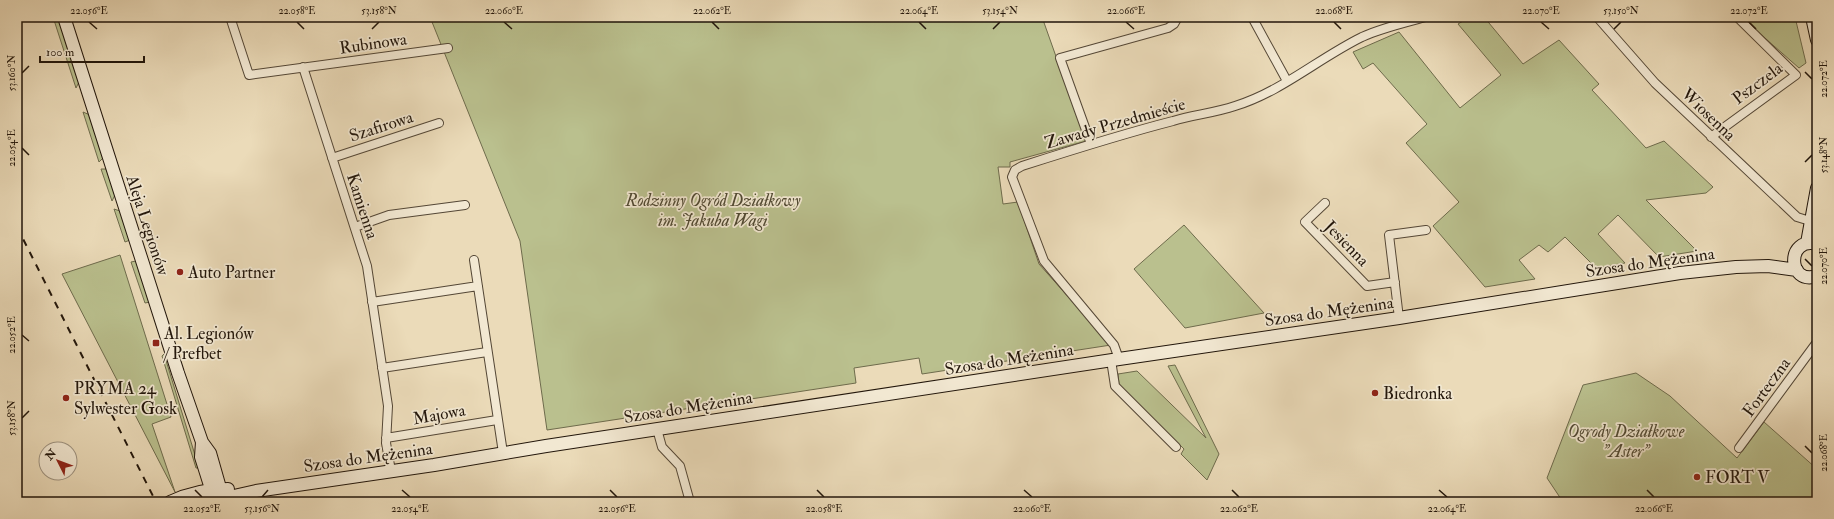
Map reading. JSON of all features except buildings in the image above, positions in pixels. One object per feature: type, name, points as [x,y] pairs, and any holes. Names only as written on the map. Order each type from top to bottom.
[{"type":"main road","name":"Aleja Legionów","points":[[64,17],[178,373],[202,442],[210,453],[216,498]]},
{"type":"main road","points":[[1812,17],[1817,40]]},
{"type":"main road","points":[[1797,270],[1793,261],[1796,251],[1812,244],[1810,221],[1817,188]]},
{"type":"main road","name":"Szosa do Mężenina","points":[[1768,266],[1794,256]]},
{"type":"main road","name":"Szosa do Mężenina","points":[[170,502],[197,492],[216,498],[657,429],[1399,318],[1680,273],[1736,267],[1768,266],[1797,270],[1804,276],[1817,276]]},
{"type":"street","points":[[230,17],[249,75],[303,67]]},
{"type":"street","points":[[1091,144],[1060,58],[1168,28],[1174,24],[1178,17]]},
{"type":"street","points":[[1252,17],[1287,81]]},
{"type":"street","name":"Zawady Przedmieście","points":[[1115,360],[1114,345],[1044,261],[1012,176],[1015,170],[1022,166],[1091,144],[1174,120],[1235,106],[1264,94],[1362,37],[1379,30],[1426,17]]},
{"type":"street","name":"Wiosenna","points":[[1597,17],[1655,83],[1711,137],[1797,217],[1810,221]]},
{"type":"street","name":"Pszczela","points":[[1711,137],[1796,75],[1737,17]]},
{"type":"street","name":"Rubinowa","points":[[303,67],[448,48]]},
{"type":"street","name":"Kamienna","points":[[303,67],[367,266],[388,406],[386,438],[391,471]]},
{"type":"street","name":"Szafirowa","points":[[332,158],[439,123]]},
{"type":"street","name":"Jesienna","points":[[1325,203],[1305,222],[1367,286],[1395,282]]},
{"type":"street","points":[[354,227],[389,215],[465,205]]},
{"type":"street","points":[[1399,318],[1389,235],[1426,230]]},
{"type":"street","points":[[474,260],[502,453]]},
{"type":"street","points":[[372,302],[478,286]]},
{"type":"street","name":"Forteczna","points":[[1739,448],[1817,342]]},
{"type":"street","points":[[382,368],[487,352]]},
{"type":"street","points":[[1115,360],[1115,386],[1176,447]]},
{"type":"street","name":"Majowa","points":[[386,438],[497,420]]},
{"type":"street","points":[[657,429],[662,447],[680,466],[690,502]]},
{"type":"green space","points":[[53,17],[58,17],[79,82],[76,88]]},
{"type":"green space","name":"Rodzinny Ogród Działkowy im. Jakuba Wagi","points":[[430,17],[1042,17],[1086,141],[1010,162],[1010,167],[998,167],[1003,204],[1018,202],[1039,264],[1111,345],[922,374],[919,358],[854,368],[856,383],[547,430],[520,241]]},
{"type":"green space","points":[[1470,17],[1484,17],[1523,64],[1559,40],[1599,84],[1592,90],[1646,148],[1664,141],[1713,187],[1706,193],[1646,200],[1697,251],[1659,257],[1618,215],[1598,234],[1625,263],[1596,268],[1565,237],[1548,252],[1539,245],[1519,260],[1535,279],[1485,287],[1433,226],[1459,202],[1406,143],[1427,124],[1373,63],[1363,69],[1353,52],[1399,32],[1460,108],[1501,75],[1458,24]]},
{"type":"green space","points":[[1741,17],[1795,17],[1806,63],[1799,68]]},
{"type":"green space","points":[[83,112],[90,115],[103,158],[99,162]]},
{"type":"green space","points":[[101,169],[107,169],[115,195],[112,201]]},
{"type":"green space","points":[[114,209],[120,211],[130,240],[125,242]]},
{"type":"green space","points":[[1184,225],[1264,313],[1185,328],[1134,269]]},
{"type":"green space","points":[[120,255],[171,417],[152,424],[175,492],[62,274]]},
{"type":"green space","points":[[136,261],[150,302],[145,303],[131,262]]},
{"type":"green space","points":[[164,354],[199,468],[196,468],[162,356]]},
{"type":"green space","points":[[1175,365],[1219,454],[1207,480],[1181,454],[1184,449],[1119,384],[1118,374],[1137,371],[1206,438],[1168,366]]},
{"type":"green space","name":"Ogrody Działkowe \"Aster\"","points":[[1636,373],[1670,396],[1737,458],[1764,422],[1817,469],[1817,502],[1563,502],[1547,478],[1583,385]]},
{"type":"railway","points":[[17,227],[156,502]]},
{"type":"place","name":"Auto Partner","points":[[180,272]]},
{"type":"place","name":"Al. Legionów / Prefbet","points":[[156,343]]},
{"type":"place","name":"Biedronka","points":[[1375,393]]},
{"type":"place","name":"PRYMA 24 Sylwester Gosk","points":[[66,398]]},
{"type":"place","name":"FORT V","points":[[1697,477]]}]
